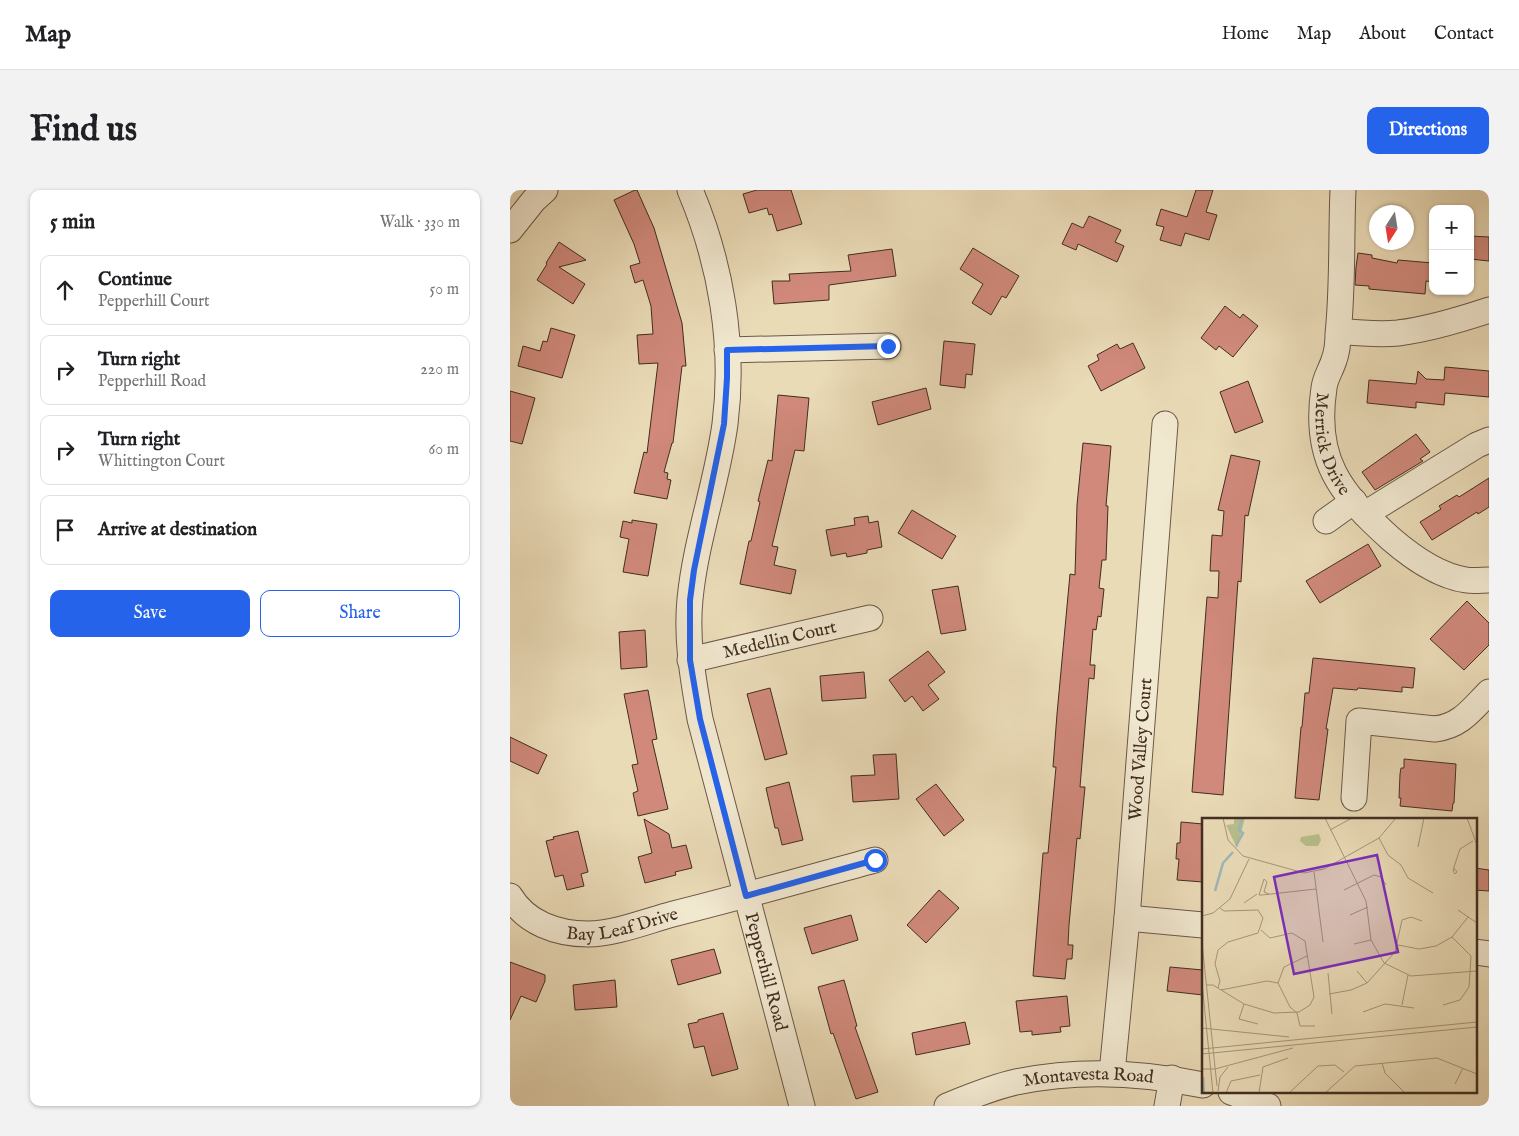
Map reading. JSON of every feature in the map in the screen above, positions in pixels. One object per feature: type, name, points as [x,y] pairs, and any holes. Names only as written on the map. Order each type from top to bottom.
[{"type":"street","points":[[510,230],[534,200],[545,190]]},
{"type":"street","name":"Pepperhill Road","points":[[690,190],[703,222],[718,275],[727,350],[724,424],[694,570],[690,600],[690,660],[700,719],[802,1106]]},
{"type":"street","name":"Merrick Drive","points":[[1343,190],[1339,331],[1334,360],[1328,372],[1324,388],[1321,428],[1323,447],[1330,466],[1360,508],[1403,549],[1427,566],[1456,578],[1489,580]]},
{"type":"street","points":[[1339,331],[1396,333],[1456,321],[1489,310]]},
{"type":"street","points":[[727,350],[888,346]]},
{"type":"street","name":"Wood Valley Court","points":[[1112,1073],[1127,918],[1166,424]]},
{"type":"street","points":[[1326,521],[1360,508],[1489,440]]},
{"type":"street","name":"Medellin Court","points":[[690,660],[870,618]]},
{"type":"street","points":[[1354,798],[1359,722],[1435,728],[1447,727],[1458,722],[1489,692]]},
{"type":"street","name":"Bay Leaf Drive","points":[[510,896],[516,906],[527,917],[536,922],[553,929],[588,934],[603,932],[746,896],[875,860]]},
{"type":"street","points":[[1127,918],[1202,925]]},
{"type":"street","points":[[1476,952],[1489,954]]},
{"type":"street","name":"Montavesta Road","points":[[947,1106],[1015,1082],[1071,1074],[1112,1073],[1146,1075],[1172,1078],[1202,1085]]},
{"type":"street","points":[[1167,1106],[1172,1078]]},
{"type":"street","points":[[1236,1094],[1268,1106]]},
{"type":"building","points":[[637,190],[654,228],[682,323],[686,366],[682,366],[673,443],[664,472],[668,473],[667,479],[671,480],[667,499],[634,493],[644,452],[647,453],[658,363],[639,364],[637,335],[653,334],[651,306],[643,280],[635,283],[630,266],[640,263],[634,244],[614,200]]},
{"type":"building","points":[[757,190],[791,190],[802,224],[777,231],[772,214],[769,215],[767,208],[749,213],[743,194]]},
{"type":"building","points":[[1196,190],[1213,190],[1206,212],[1217,215],[1209,240],[1185,233],[1181,246],[1160,240],[1164,227],[1156,225],[1161,209],[1187,217]]},
{"type":"building","points":[[1089,216],[1121,230],[1115,242],[1124,246],[1117,262],[1078,244],[1076,250],[1062,244],[1072,223],[1083,228]]},
{"type":"building","points":[[1474,236],[1489,237],[1489,261],[1474,259]]},
{"type":"building","points":[[559,242],[586,260],[559,267],[585,284],[573,304],[537,280]]},
{"type":"building","points":[[973,248],[1019,276],[1006,298],[1002,296],[991,315],[972,303],[983,284],[960,269]]},
{"type":"building","points":[[892,249],[896,276],[829,285],[829,300],[774,304],[772,281],[790,281],[789,274],[851,271],[848,255]]},
{"type":"building","points":[[1358,253],[1372,255],[1372,258],[1397,263],[1398,260],[1429,263],[1429,281],[1426,281],[1425,294],[1369,289],[1369,286],[1355,285]]},
{"type":"building","points":[[1225,306],[1240,318],[1243,314],[1258,326],[1233,357],[1219,346],[1216,350],[1201,338]]},
{"type":"building","points":[[551,328],[575,335],[562,378],[518,366],[523,346],[540,351],[543,341],[547,342]]},
{"type":"building","points":[[944,341],[975,344],[972,375],[966,374],[965,388],[940,385]]},
{"type":"building","points":[[1133,343],[1145,368],[1101,391],[1088,366],[1099,360],[1097,355],[1117,344],[1120,349]]},
{"type":"building","points":[[1445,367],[1489,371],[1489,397],[1445,393],[1444,405],[1416,402],[1416,408],[1367,403],[1369,380],[1416,384],[1418,371],[1426,379],[1444,380]]},
{"type":"building","points":[[1248,381],[1263,422],[1235,433],[1220,392]]},
{"type":"building","points":[[926,388],[931,409],[878,425],[872,402]]},
{"type":"building","points":[[510,391],[535,398],[522,444],[510,441]]},
{"type":"building","points":[[778,395],[809,398],[804,451],[795,450],[772,546],[778,547],[774,565],[796,570],[791,594],[740,584],[768,460],[772,461]]},
{"type":"building","points":[[1416,434],[1430,452],[1420,459],[1423,461],[1375,490],[1362,472]]},
{"type":"building","points":[[1083,443],[1111,446],[1106,506],[1108,506],[1106,560],[1102,560],[1099,588],[1104,589],[1101,617],[1098,616],[1096,630],[1093,629],[1090,665],[1095,665],[1094,679],[1089,678],[1080,787],[1085,787],[1080,839],[1077,838],[1069,925],[1068,945],[1073,945],[1072,959],[1067,959],[1065,979],[1033,976],[1043,853],[1048,853],[1056,767],[1053,767],[1070,574],[1075,575],[1077,505]]},
{"type":"building","points":[[1231,455],[1260,461],[1248,516],[1245,515],[1241,582],[1238,581],[1223,795],[1192,792],[1207,597],[1218,598],[1219,571],[1210,571],[1212,535],[1222,536],[1224,511],[1218,510]]},
{"type":"building","points":[[1489,478],[1489,507],[1478,514],[1477,512],[1432,540],[1420,522],[1441,509],[1439,506],[1457,495],[1459,497]]},
{"type":"building","points":[[912,510],[956,536],[942,559],[898,533]]},
{"type":"building","points":[[868,516],[869,523],[878,521],[882,547],[867,550],[867,553],[847,557],[846,553],[831,556],[826,530],[855,525],[854,518]]},
{"type":"building","points":[[632,520],[657,524],[648,576],[623,572],[629,539],[620,537],[623,521],[632,523]]},
{"type":"building","points":[[1368,544],[1381,566],[1320,603],[1306,581]]},
{"type":"building","points":[[958,586],[966,630],[941,634],[932,590]]},
{"type":"building","points":[[1467,601],[1489,623],[1489,645],[1464,670],[1430,639]]},
{"type":"building","points":[[645,630],[647,667],[621,669],[619,632]]},
{"type":"building","points":[[928,651],[945,672],[928,685],[939,699],[923,711],[912,696],[905,702],[889,680]]},
{"type":"building","points":[[1313,658],[1415,668],[1413,688],[1402,687],[1402,692],[1333,688],[1326,729],[1328,729],[1319,800],[1295,798],[1305,693],[1309,693]]},
{"type":"building","points":[[864,672],[866,698],[822,701],[820,676]]},
{"type":"building","points":[[770,688],[787,754],[765,760],[747,694]]},
{"type":"building","points":[[648,690],[657,739],[652,740],[668,809],[638,816],[633,793],[638,791],[632,765],[638,764],[624,694]]},
{"type":"building","points":[[510,737],[547,755],[538,774],[510,761]]},
{"type":"building","points":[[896,754],[899,799],[853,802],[851,776],[875,775],[873,755]]},
{"type":"building","points":[[1404,759],[1456,764],[1452,811],[1400,806],[1400,774],[1401,768],[1404,768]]},
{"type":"building","points":[[789,782],[803,840],[782,845],[778,828],[775,828],[766,788]]},
{"type":"building","points":[[936,784],[964,820],[944,836],[916,799]]},
{"type":"building","points":[[644,819],[669,834],[672,848],[686,845],[692,868],[675,872],[676,875],[645,883],[638,857],[652,853]]},
{"type":"building","points":[[1181,822],[1202,824],[1202,882],[1177,880],[1179,859],[1176,859],[1177,843],[1180,843]]},
{"type":"building","points":[[578,831],[588,872],[581,874],[584,886],[567,890],[563,875],[555,877],[546,841],[554,839],[553,837]]},
{"type":"building","points":[[1476,868],[1489,870],[1489,891],[1476,890]]},
{"type":"building","points":[[939,890],[959,908],[926,943],[907,925]]},
{"type":"building","points":[[851,915],[858,940],[812,954],[804,928]]},
{"type":"building","points":[[714,949],[721,973],[678,985],[671,960]]},
{"type":"building","points":[[510,962],[545,975],[545,981],[536,1002],[521,996],[510,1020]]},
{"type":"building","points":[[1170,967],[1202,970],[1202,995],[1167,991]]},
{"type":"building","points":[[615,980],[617,1007],[575,1010],[573,985]]},
{"type":"building","points":[[844,980],[857,1026],[855,1027],[878,1092],[856,1099],[833,1033],[831,1034],[818,987]]},
{"type":"building","points":[[1067,996],[1070,1026],[1060,1027],[1061,1032],[1032,1035],[1032,1031],[1020,1032],[1016,1001]]},
{"type":"building","points":[[723,1013],[738,1069],[712,1076],[704,1046],[694,1048],[688,1024]]},
{"type":"building","points":[[965,1022],[970,1044],[916,1055],[912,1033]]},
{"type":"route","points":[[875,860],[746,896],[700,719],[690,660],[689,621],[694,570],[724,424],[727,401],[727,350],[888,346]]}]
